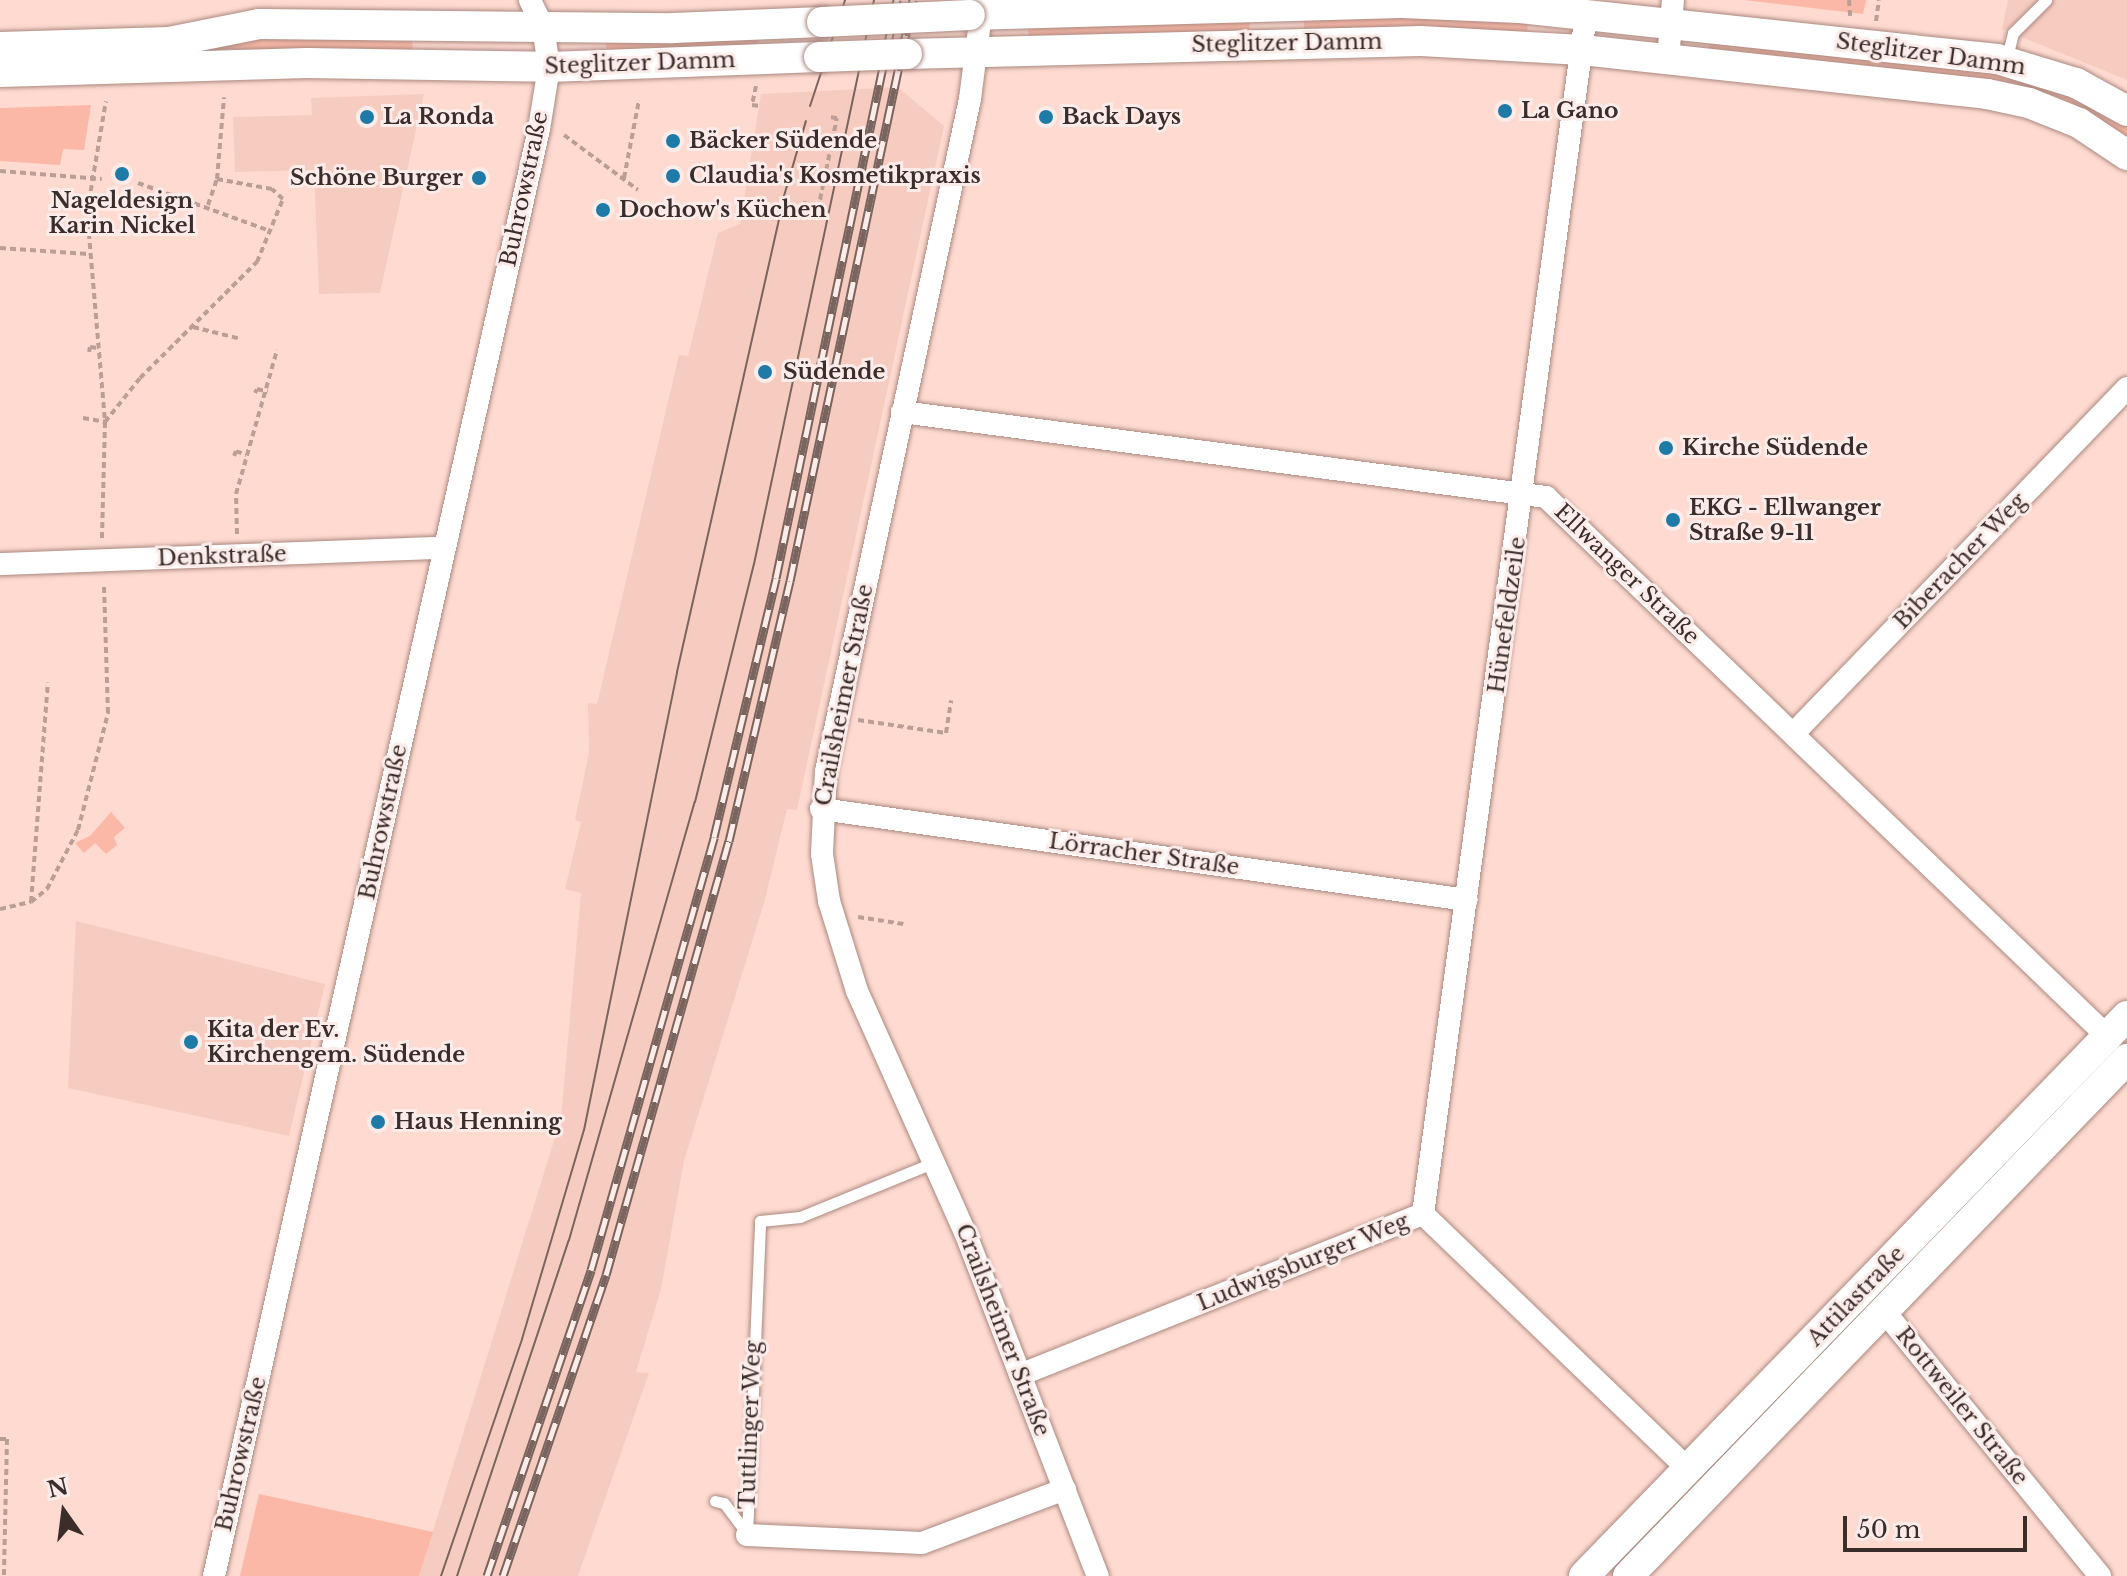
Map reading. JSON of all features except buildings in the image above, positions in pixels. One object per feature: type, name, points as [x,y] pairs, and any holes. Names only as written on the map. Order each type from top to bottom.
[{"type":"main road","name":"Steglitzer Damm","points":[[0,47],[169,42],[259,24],[431,44],[549,67],[763,51],[822,22],[1264,3],[1520,4],[1586,15],[1673,12],[2006,61],[2076,83],[2127,111]]},
{"type":"main road","name":"Steglitzer Damm","points":[[0,72],[431,44],[543,27],[819,57],[966,50],[1421,41],[1582,50],[1987,94],[2029,103],[2079,123],[2127,155]]},
{"type":"main road","name":"Attilastraße","points":[[1584,1576],[1862,1290],[2120,1037]]},
{"type":"main road","name":"Attilastraße","points":[[1628,1576],[1884,1311],[2120,1037]]},
{"type":"main road","points":[[1862,1290],[1884,1311]]},
{"type":"street","points":[[530,0],[543,27],[549,67]]},
{"type":"street","points":[[1264,3],[1264,43]]},
{"type":"street","points":[[1668,59],[1673,12]]},
{"type":"street","name":"Crailsheimer Straße","points":[[976,14],[966,50],[902,412],[821,809],[829,901],[841,947],[935,1162],[1098,1576]]},
{"type":"street","name":"Hünefeldzeile","points":[[1423,1214],[1586,15]]},
{"type":"street","name":"Buhrowstraße","points":[[214,1576],[549,67]]},
{"type":"street","name":"Biberacher Weg","points":[[1793,734],[2127,388]]},
{"type":"street","name":"Ellwanger Straße","points":[[902,412],[1546,497],[1793,734],[2120,1037]]},
{"type":"street","name":"Denkstraße","points":[[0,564],[444,548]]},
{"type":"street","name":"Lörracher Straße","points":[[821,809],[1467,900]]},
{"type":"street","name":"Ludwigsburger Weg","points":[[1020,1375],[1423,1214],[1688,1469]]},
{"type":"street","name":"Rottweiler Straße","points":[[1884,1311],[2100,1576]]},
{"type":"street","name":"Tuttlinger Weg","points":[[747,1535],[922,1543],[1065,1489]]},
{"type":"lane","points":[[2006,61],[2013,33],[2046,0]]},
{"type":"lane","name":"Tuttlinger Weg","points":[[747,1535],[760,1221],[800,1217],[935,1162]]},
{"type":"lane","points":[[715,1501],[724,1503],[747,1535]]},
{"type":"path","points":[[1849,0],[1850,18]]},
{"type":"path","points":[[1876,21],[1879,0]]},
{"type":"path","points":[[760,106],[752,105],[763,51]]},
{"type":"path","points":[[208,205],[217,179],[224,97]]},
{"type":"path","points":[[624,178],[639,100]]},
{"type":"path","points":[[89,201],[106,101]]},
{"type":"path","points":[[787,212],[819,220],[837,118],[828,117]]},
{"type":"path","points":[[564,135],[638,190]]},
{"type":"path","points":[[0,171],[102,179]]},
{"type":"path","points":[[105,422],[140,378],[257,262],[283,199],[272,189],[217,179]]},
{"type":"path","points":[[138,183],[208,205],[270,231]]},
{"type":"path","points":[[803,216],[805,201]]},
{"type":"path","points":[[88,223],[88,254],[100,348],[105,422],[102,539]]},
{"type":"path","points":[[0,248],[88,254]]},
{"type":"path","points":[[193,327],[241,339]]},
{"type":"path","points":[[89,352],[90,347],[100,348]]},
{"type":"path","points":[[237,534],[236,494],[268,392],[277,350]]},
{"type":"path","points":[[255,393],[268,392]]},
{"type":"path","points":[[83,418],[105,422]]},
{"type":"path","points":[[234,456],[236,451],[246,455]]},
{"type":"path","points":[[0,909],[31,902],[47,889],[78,830],[108,713],[103,578]]},
{"type":"path","points":[[31,902],[48,683]]},
{"type":"path","points":[[856,720],[946,733],[951,700]]},
{"type":"path","points":[[850,916],[903,924]]},
{"type":"path","points":[[0,1439],[7,1439],[4,1576]]},
{"type":"shaded area","points":[[1744,0],[1866,0],[1863,14]]},
{"type":"shaded area","points":[[2008,0],[2127,0],[2127,80],[2002,29]]},
{"type":"shaded area","points":[[1304,16],[1528,20],[1527,34],[1304,31]]},
{"type":"shaded area","points":[[1250,20],[1249,32],[1029,37],[1027,22]]},
{"type":"shaded area","points":[[1710,38],[1965,66],[2045,82],[2127,123],[2127,140],[2117,133],[1708,53]]},
{"type":"shaded area","points":[[248,39],[412,41],[413,51],[196,49]]},
{"type":"shaded area","points":[[760,40],[754,47],[607,55],[606,43]]},
{"type":"shaded area","points":[[898,87],[944,126],[797,810],[787,809],[764,903],[684,1161],[661,1289],[636,1372],[649,1373],[578,1576],[419,1576],[561,1118],[581,893],[565,889],[581,822],[575,820],[589,752],[588,703],[597,704],[679,355],[688,356],[718,233],[740,224],[761,94]]},
{"type":"shaded area","points":[[424,94],[380,293],[319,294],[314,170],[235,172],[233,117],[312,115],[311,98]]},
{"type":"shaded area","points":[[91,105],[84,150],[63,149],[60,165],[0,161],[0,108]]},
{"type":"shaded area","points":[[111,812],[125,828],[114,837],[117,845],[106,854],[95,843],[84,853],[75,843],[90,836]]},
{"type":"shaded area","name":"Kita der Ev. Kirchengem. Südende","points":[[76,921],[325,984],[289,1136],[68,1088]]},
{"type":"shaded area","points":[[259,1494],[433,1532],[419,1576],[240,1576]]},
{"type":"tram line","points":[[810,106],[845,0]]},
{"type":"tram line","points":[[457,1576],[569,1240],[695,802],[754,564],[874,0]]},
{"type":"tram line","points":[[441,1576],[522,1339],[584,1130],[677,672],[784,196],[806,121]]},
{"type":"railway","points":[[487,1576],[591,1270],[714,837],[776,578],[897,0]]},
{"type":"railway","points":[[503,1576],[606,1275],[729,841],[790,581],[913,0]]},
{"type":"place","name":"La Gano","points":[[1505,111]]},
{"type":"place","name":"La Ronda","points":[[367,117]]},
{"type":"place","name":"Back Days","points":[[1046,117]]},
{"type":"place","name":"Bäcker Südende","points":[[673,141]]},
{"type":"place","name":"Nageldesign Karin Nickel","points":[[122,174]]},
{"type":"place","name":"Claudia's Kosmetikpraxis","points":[[673,176]]},
{"type":"place","name":"Schöne Burger","points":[[479,178]]},
{"type":"place","name":"Dochow's Küchen","points":[[603,210]]},
{"type":"place","name":"Südende","points":[[765,372]]},
{"type":"place","name":"Kirche Südende","points":[[1666,448]]},
{"type":"place","name":"EKG - Ellwanger Straße 9-11","points":[[1673,520]]},
{"type":"place","name":"Kita der Ev. Kirchengem. Südende","points":[[191,1042]]},
{"type":"place","name":"Haus Henning","points":[[378,1122]]}]
